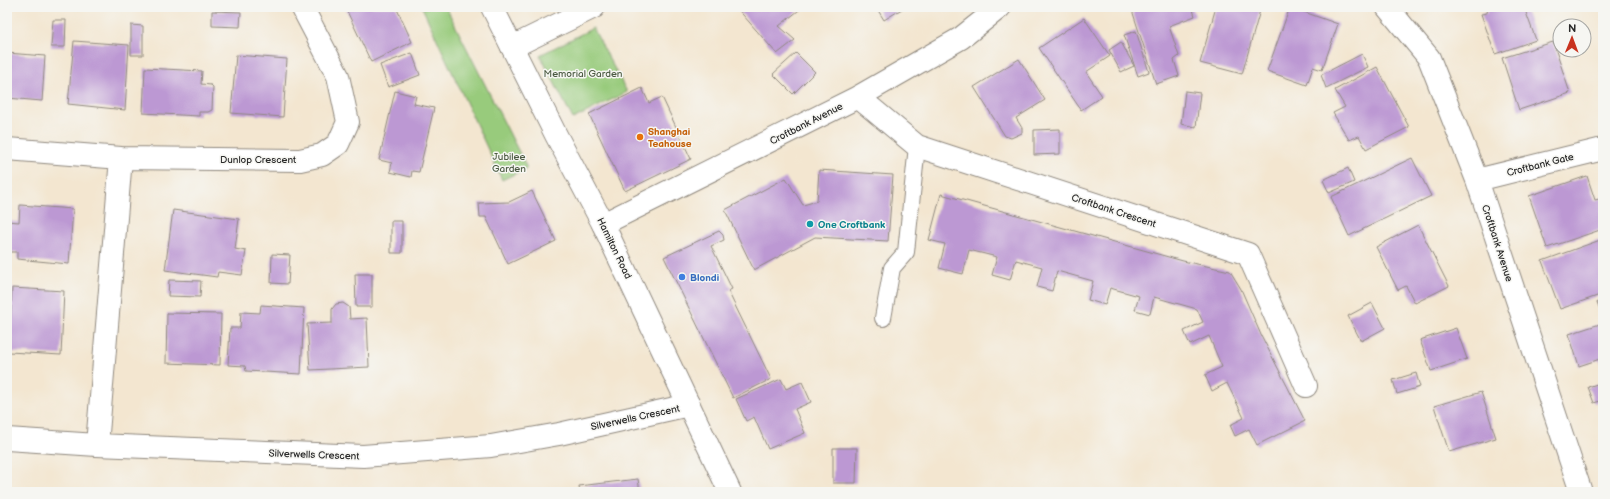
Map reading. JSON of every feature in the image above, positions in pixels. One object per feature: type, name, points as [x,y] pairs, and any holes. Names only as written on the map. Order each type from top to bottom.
[{"type":"street","name":"Dunlop Crescent","points":[[7,149],[121,158],[300,160],[322,154],[338,144],[348,122],[338,76],[302,7]]},
{"type":"street","name":"Hamilton Road","points":[[492,7],[603,224],[730,492]]},
{"type":"street","points":[[512,47],[594,7]]},
{"type":"street","name":"Croftbank Avenue","points":[[603,224],[858,97],[961,38],[1000,7]]},
{"type":"street","name":"Croftbank Avenue","points":[[1387,7],[1429,58],[1477,180],[1581,492]]},
{"type":"street","name":"Croftbank Crescent","points":[[858,97],[917,146],[1248,254],[1306,386]]},
{"type":"street","name":"Croftbank Gate","points":[[1477,180],[1603,149]]},
{"type":"street","points":[[97,445],[121,158]]},
{"type":"street","name":"Silverwells Crescent","points":[[7,439],[97,445],[363,456],[491,446],[558,434],[689,406]]},
{"type":"lane","points":[[883,318],[892,268],[906,252],[917,146]]},
{"type":"green space","name":"Jubilee Garden","points":[[422,7],[446,7],[527,168],[502,180]]},
{"type":"green space","name":"Memorial Garden","points":[[593,28],[627,92],[573,119],[540,55]]},
{"type":"building","points":[[345,7],[396,7],[412,42],[371,62]]},
{"type":"building","points":[[736,7],[803,7],[779,26],[795,40],[777,54]]},
{"type":"building","points":[[876,7],[905,7],[884,20]]},
{"type":"building","points":[[1131,7],[1192,7],[1195,16],[1169,26],[1179,56],[1174,60],[1179,76],[1156,84]]},
{"type":"building","points":[[1216,7],[1261,7],[1242,74],[1200,63]]},
{"type":"building","points":[[1290,7],[1338,24],[1322,70],[1313,67],[1307,85],[1267,71]]},
{"type":"building","points":[[1488,7],[1524,7],[1536,40],[1495,54],[1481,14],[1487,13]]},
{"type":"building","points":[[212,11],[241,12],[240,27],[212,26]]},
{"type":"building","points":[[1084,18],[1110,56],[1086,72],[1102,96],[1081,110],[1039,48]]},
{"type":"building","points":[[53,20],[66,20],[65,47],[51,47]]},
{"type":"building","points":[[131,25],[143,26],[143,55],[131,55]]},
{"type":"building","points":[[1136,31],[1149,72],[1138,76],[1124,35]]},
{"type":"building","points":[[74,41],[129,45],[125,110],[68,104]]},
{"type":"building","points":[[1121,42],[1134,66],[1121,72],[1109,50]]},
{"type":"building","points":[[1552,42],[1552,58],[1558,58],[1570,93],[1519,110],[1502,58]]},
{"type":"building","points":[[7,53],[45,56],[42,101],[7,98]]},
{"type":"building","points":[[412,53],[420,75],[388,87],[380,65]]},
{"type":"building","points":[[796,53],[815,72],[793,94],[773,74]]},
{"type":"building","points":[[1362,54],[1368,67],[1326,88],[1321,75]]},
{"type":"building","points":[[236,55],[287,59],[283,117],[231,113]]},
{"type":"building","points":[[1019,59],[1045,100],[1016,118],[1022,128],[1022,133],[1011,138],[1005,136],[974,87]]},
{"type":"building","points":[[1377,67],[1409,127],[1366,149],[1359,136],[1349,140],[1333,113],[1345,107],[1335,90]]},
{"type":"building","points":[[145,68],[202,71],[201,84],[211,85],[213,87],[212,110],[208,112],[199,112],[199,116],[143,113]]},
{"type":"building","name":"Shanghai Teahouse","points":[[642,88],[649,103],[662,97],[691,159],[625,191],[589,114]]},
{"type":"building","points":[[395,91],[416,96],[414,104],[434,108],[419,172],[412,171],[411,177],[390,172],[392,163],[379,160]]},
{"type":"building","points":[[1185,91],[1200,93],[1196,127],[1181,124]]},
{"type":"building","points":[[1060,129],[1060,154],[1034,155],[1034,130]]},
{"type":"building","points":[[1412,158],[1431,196],[1349,236],[1331,197]]},
{"type":"building","points":[[1348,168],[1354,182],[1329,193],[1323,180]]},
{"type":"building","name":"One Croftbank","points":[[819,170],[893,175],[888,241],[815,237],[754,270],[725,210],[786,178],[803,205],[817,201]]},
{"type":"building","points":[[1587,176],[1595,200],[1603,198],[1603,229],[1547,248],[1529,196]]},
{"type":"building","points":[[532,191],[556,241],[508,264],[486,217],[480,217],[479,203],[509,202]]},
{"type":"building","points":[[941,194],[1183,261],[1230,271],[1241,289],[1261,335],[1305,421],[1257,445],[1249,429],[1235,436],[1230,425],[1244,418],[1227,383],[1212,391],[1205,375],[1222,367],[1209,336],[1190,345],[1184,331],[1203,322],[1197,309],[1154,297],[1150,314],[1135,310],[1139,296],[1110,288],[1105,305],[1088,300],[1093,281],[1057,271],[1052,291],[1037,287],[1042,267],[1016,260],[1010,280],[992,275],[997,257],[969,250],[963,274],[939,268],[945,244],[929,240]]},
{"type":"building","points":[[20,205],[73,209],[69,264],[17,259],[17,252],[7,252],[7,221],[19,222]]},
{"type":"building","points":[[173,210],[239,219],[235,249],[246,251],[242,275],[218,272],[217,277],[165,270]]},
{"type":"building","points":[[391,221],[402,221],[402,253],[391,253]]},
{"type":"building","points":[[1418,225],[1449,286],[1415,303],[1406,286],[1398,290],[1376,247]]},
{"type":"building","points":[[719,231],[723,235],[724,240],[711,246],[732,289],[728,291],[771,379],[733,398],[664,257]]},
{"type":"building","points":[[1603,239],[1603,294],[1560,309],[1542,261]]},
{"type":"building","points":[[272,254],[290,255],[288,284],[271,283]]},
{"type":"building","points":[[355,274],[372,274],[372,307],[356,307]]},
{"type":"building","points":[[169,280],[201,281],[200,297],[168,296]]},
{"type":"building","points":[[12,288],[64,291],[61,355],[9,352]]},
{"type":"building","points":[[1603,299],[1603,317],[1597,302]]},
{"type":"building","points":[[343,303],[349,307],[350,319],[367,318],[369,367],[310,370],[307,324],[332,323],[332,309],[336,304]]},
{"type":"building","points":[[1372,303],[1385,328],[1361,341],[1348,316]]},
{"type":"building","points":[[261,305],[304,308],[301,374],[246,371],[245,366],[228,365],[230,328],[240,328],[241,312],[260,313]]},
{"type":"building","points":[[167,313],[221,314],[220,365],[166,363]]},
{"type":"building","points":[[1603,323],[1603,368],[1600,359],[1579,366],[1569,334]]},
{"type":"building","points":[[1456,328],[1467,359],[1431,371],[1420,340]]},
{"type":"building","points":[[1416,373],[1420,387],[1397,394],[1393,380]]},
{"type":"building","points":[[781,379],[786,389],[802,382],[811,402],[795,409],[805,433],[768,449],[754,417],[746,421],[736,399]]},
{"type":"building","points":[[1603,382],[1603,400],[1594,403],[1588,387]]},
{"type":"building","points":[[1481,392],[1496,438],[1449,452],[1434,406]]},
{"type":"building","points":[[833,448],[857,448],[856,483],[833,483]]},
{"type":"building","points":[[638,479],[640,492],[580,492],[579,486]]},
{"type":"place","name":"Shanghai Teahouse","points":[[640,137]]},
{"type":"place","name":"One Croftbank","points":[[810,224]]},
{"type":"place","name":"Blondi","points":[[682,277]]}]
